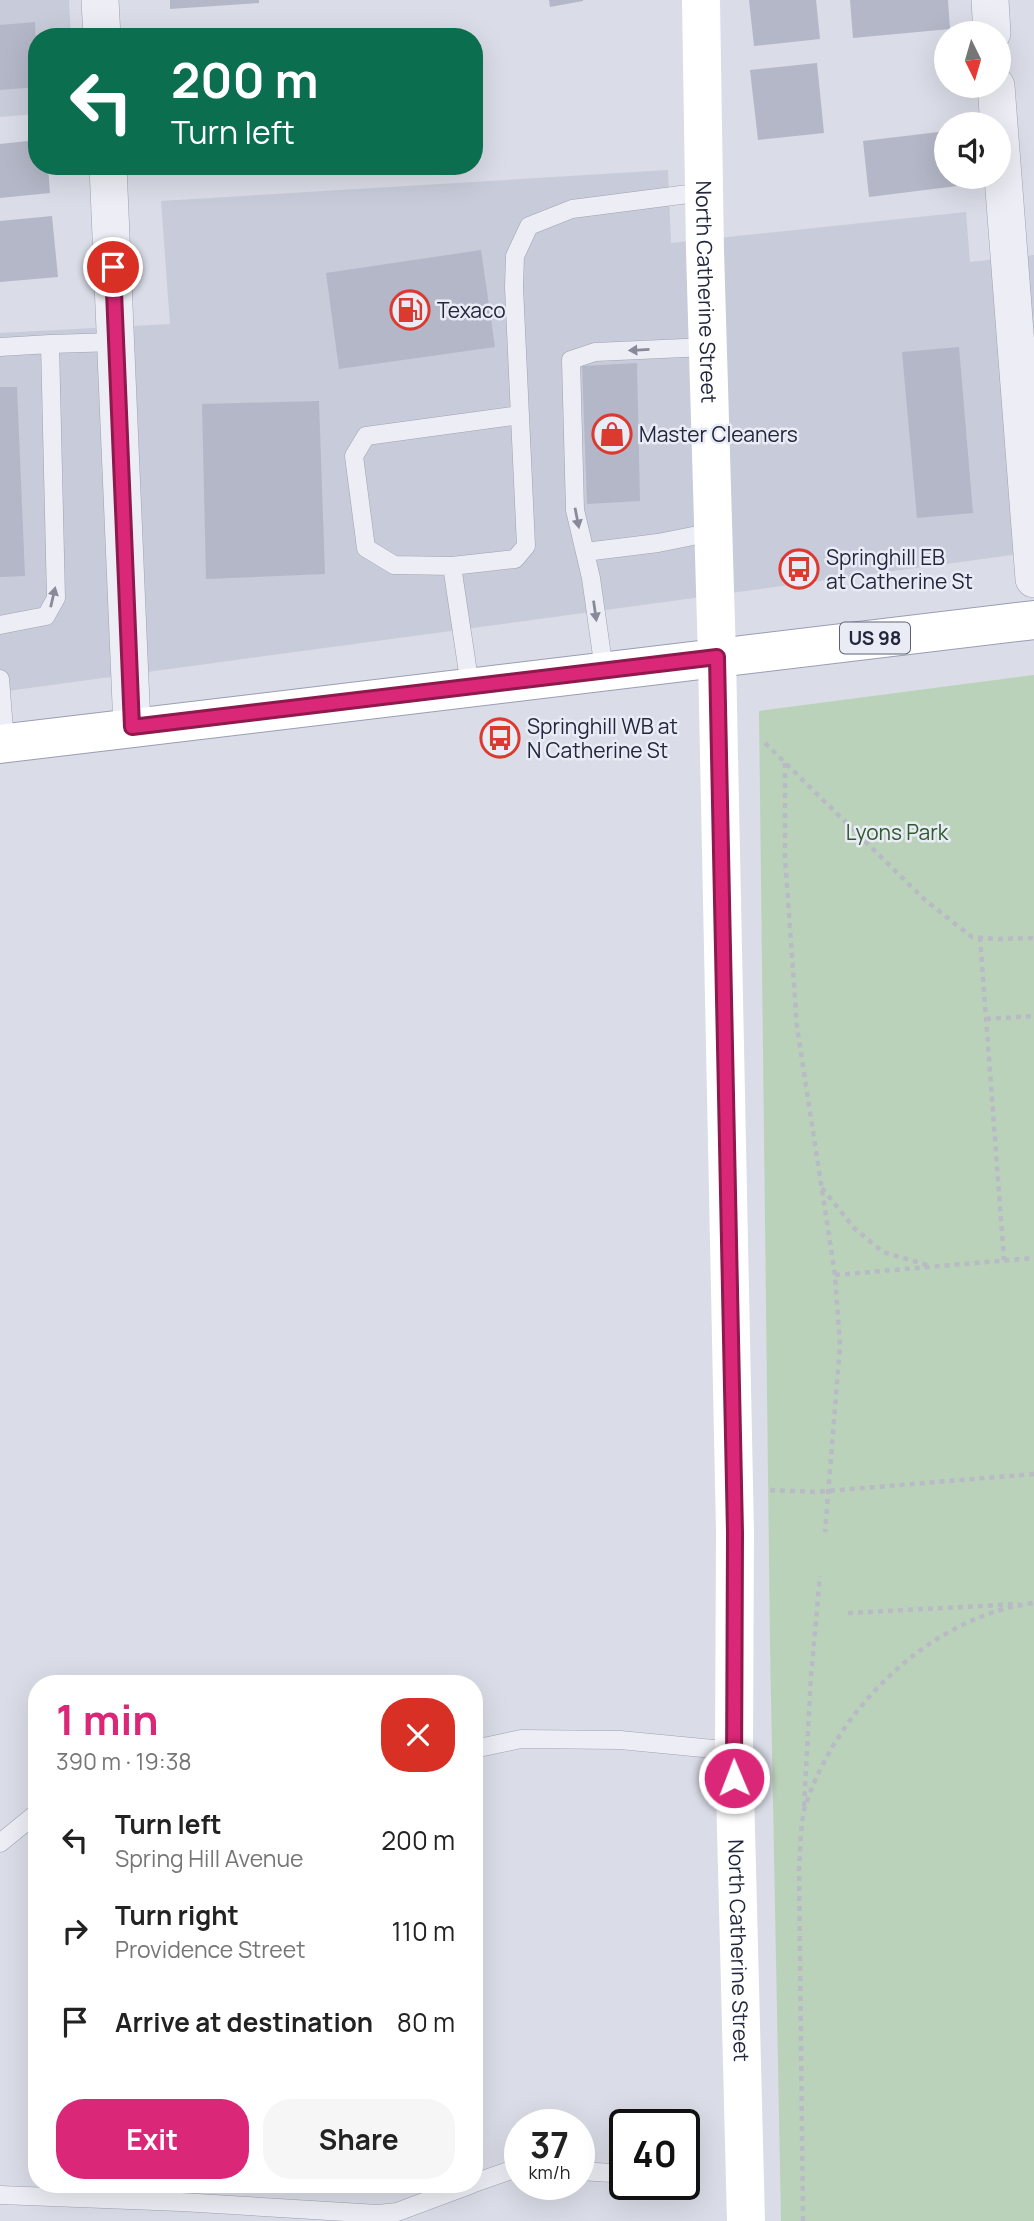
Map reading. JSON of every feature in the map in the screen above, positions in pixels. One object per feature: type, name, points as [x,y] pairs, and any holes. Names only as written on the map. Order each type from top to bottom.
[{"type":"street","points":[[100,0],[102,28]]},
{"type":"street","name":"North Catherine Street","points":[[701,0],[707,347],[717,657],[733,1488],[734,1751],[746,2221]]},
{"type":"street","points":[[990,0],[991,21]]},
{"type":"street","points":[[997,98],[1034,579]]},
{"type":"street","points":[[108,175],[132,727]]},
{"type":"street","name":"US 98","points":[[2,744],[1034,620]]},
{"type":"lane","points":[[520,415],[366,436],[354,456],[366,548],[394,565],[452,566],[515,559],[526,546],[515,256],[529,226],[572,209],[704,192]]},
{"type":"lane","points":[[0,347],[116,342]]},
{"type":"lane","points":[[0,625],[46,616],[56,598],[50,344]]},
{"type":"lane","points":[[604,670],[591,578],[575,510],[571,360],[595,352],[707,347]]},
{"type":"lane","points":[[585,552],[658,543],[713,532]]},
{"type":"lane","points":[[452,566],[470,686]]},
{"type":"lane","points":[[0,679],[2,744]]},
{"type":"lane","points":[[483,1747],[521,1740],[620,1740],[734,1751]]},
{"type":"lane","points":[[0,1843],[28,1820]]},
{"type":"lane","points":[[483,2180],[504,2173]]},
{"type":"lane","points":[[0,2195],[378,2214],[397,2212],[449,2193]]},
{"type":"path","points":[[765,743],[925,900],[972,937],[1034,938]]},
{"type":"path","points":[[785,763],[785,857],[797,1027],[835,1275],[841,1346],[825,1532]]},
{"type":"path","points":[[980,937],[1004,1260]]},
{"type":"path","points":[[986,1019],[1034,1016]]},
{"type":"path","points":[[821,1187],[855,1229],[883,1252],[932,1267]]},
{"type":"path","points":[[835,1275],[1034,1258]]},
{"type":"path","points":[[733,1488],[815,1493],[1034,1474]]},
{"type":"path","points":[[803,2221],[799,1866],[820,1576]]},
{"type":"path","points":[[804,1810],[822,1765],[863,1705],[898,1667],[954,1629],[983,1616],[1032,1603]]},
{"type":"path","points":[[848,1613],[1032,1603]]},
{"type":"shaded area","points":[[0,0],[69,0],[71,28],[28,28],[28,115],[0,117]]},
{"type":"shaded area","points":[[668,170],[671,243],[966,212],[970,262],[1034,255],[1034,552],[0,692],[0,333],[170,324],[161,201]]},
{"type":"green space","name":"Lyons Park","points":[[1034,675],[1034,2221],[781,2221],[770,1646],[759,711]]},
{"type":"building","points":[[170,0],[259,0],[259,3],[170,9]]},
{"type":"building","points":[[549,0],[583,0],[583,1],[550,7]]},
{"type":"building","points":[[749,0],[816,0],[820,39],[754,46]]},
{"type":"building","points":[[850,0],[948,0],[949,21],[934,21],[934,30],[853,38]]},
{"type":"building","points":[[35,22],[35,28],[28,28],[28,88],[0,90],[0,25]]},
{"type":"building","points":[[817,63],[824,133],[758,140],[750,70]]},
{"type":"building","points":[[934,133],[934,189],[869,197],[863,141]]},
{"type":"building","points":[[28,141],[28,175],[49,175],[50,193],[0,198],[0,144]]},
{"type":"building","points":[[52,216],[58,277],[0,282],[0,221]]},
{"type":"building","points":[[481,250],[495,347],[339,369],[326,273]]},
{"type":"building","points":[[959,347],[973,513],[917,518],[902,352]]},
{"type":"building","name":"Master Cleaners","points":[[637,363],[640,501],[587,504],[582,366]]},
{"type":"building","points":[[0,387],[17,387],[25,576],[0,577]]},
{"type":"building","points":[[319,401],[325,574],[206,579],[202,404]]},
{"type":"place","name":"Texaco","points":[[410,310]]},
{"type":"place","name":"Master Cleaners","points":[[612,434]]},
{"type":"place","name":"Springhill EB at Catherine St","points":[[799,569]]},
{"type":"place","name":"Springhill WB at N Catherine St","points":[[500,738]]},
{"type":"route","points":[[113,267],[132,727],[717,657],[735,1533],[734,1778]]}]
